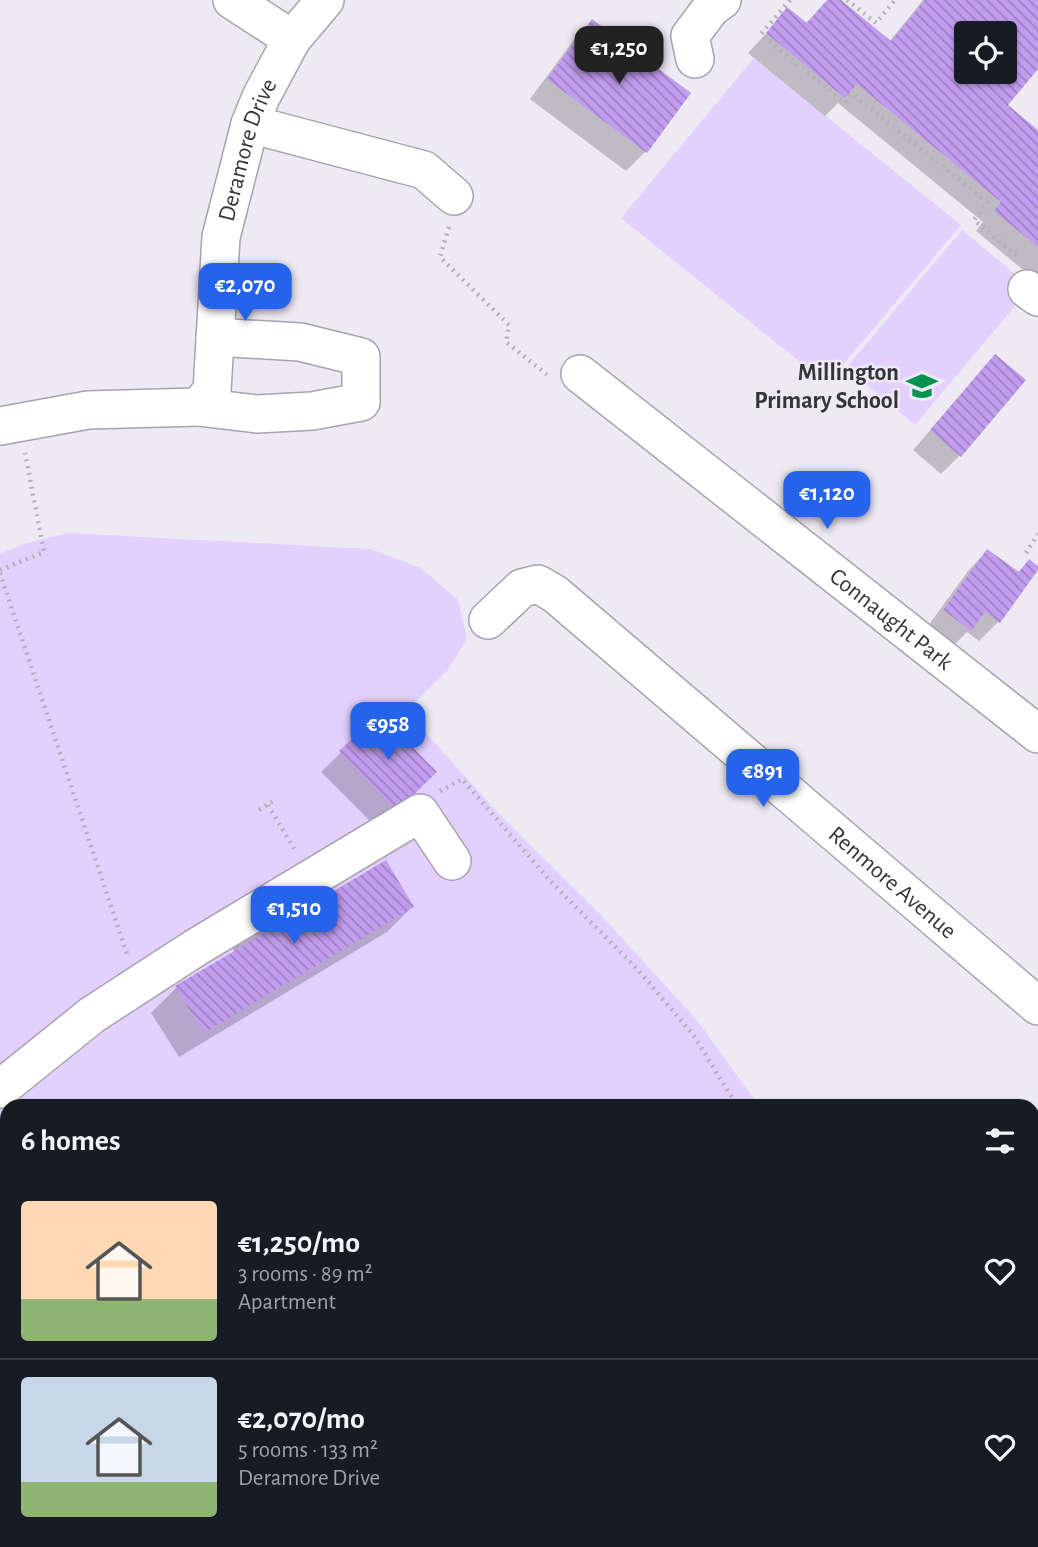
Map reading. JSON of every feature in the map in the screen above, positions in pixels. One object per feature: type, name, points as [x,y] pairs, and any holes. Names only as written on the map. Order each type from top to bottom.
[{"type":"street","points":[[232,0],[292,39]]},
{"type":"street","name":"Deramore Drive","points":[[198,407],[212,391],[221,237],[250,124],[292,39],[325,0]]},
{"type":"street","points":[[695,59],[690,36],[711,8],[722,0]]},
{"type":"street","points":[[250,124],[424,170],[452,210]]},
{"type":"street","points":[[9,424],[88,410],[198,407],[257,414],[312,411],[361,402],[361,357],[300,342],[215,337]]},
{"type":"street","name":"Connaught Park","points":[[580,374],[1038,734]]},
{"type":"street","name":"Renmore Avenue","points":[[488,621],[522,588],[538,584],[555,594],[1038,1006]]},
{"type":"street","points":[[0,1089],[92,1014],[195,948],[420,813],[452,861]]},
{"type":"path","points":[[790,0],[761,34],[845,103],[852,94],[987,202],[974,220],[1031,283]]},
{"type":"path","points":[[847,0],[876,23],[895,0]]},
{"type":"path","points":[[452,210],[440,257],[509,325],[506,342],[558,383],[580,374]]},
{"type":"path","points":[[9,424],[44,552],[0,572],[127,954],[139,951]]},
{"type":"path","points":[[1026,553],[1038,534]]},
{"type":"path","points":[[462,779],[553,884],[639,971],[694,1036],[733,1099]]},
{"type":"path","points":[[259,810],[275,799]]},
{"type":"path","points":[[268,805],[298,856]]},
{"type":"shaded area","points":[[754,58],[961,225],[827,384],[621,218]]},
{"type":"shaded area","points":[[962,230],[1031,287],[915,425],[846,368]]},
{"type":"shaded area","points":[[68,533],[371,549],[421,568],[458,600],[467,638],[448,670],[406,711],[500,815],[599,913],[697,1020],[754,1099],[0,1099],[0,554],[23,544]]},
{"type":"building","points":[[827,0],[841,0],[891,41],[925,0],[1038,0],[1038,69],[1008,105],[1038,130],[1038,247],[994,211],[1001,202],[857,84],[845,98],[766,33],[787,7],[807,23]]},
{"type":"building","points":[[592,19],[691,93],[647,153],[547,79]]},
{"type":"building","points":[[995,354],[1026,380],[961,457],[930,430]]},
{"type":"building","points":[[987,549],[1019,572],[1029,559],[1038,566],[1038,570],[1000,623],[985,612],[971,631],[943,610]]},
{"type":"building","points":[[379,713],[437,772],[397,811],[339,751]]},
{"type":"building","points":[[386,860],[414,907],[204,1033],[175,986],[263,934],[256,922],[300,911]]},
{"type":"place","name":"Millington Primary School","points":[[922,386]]}]
